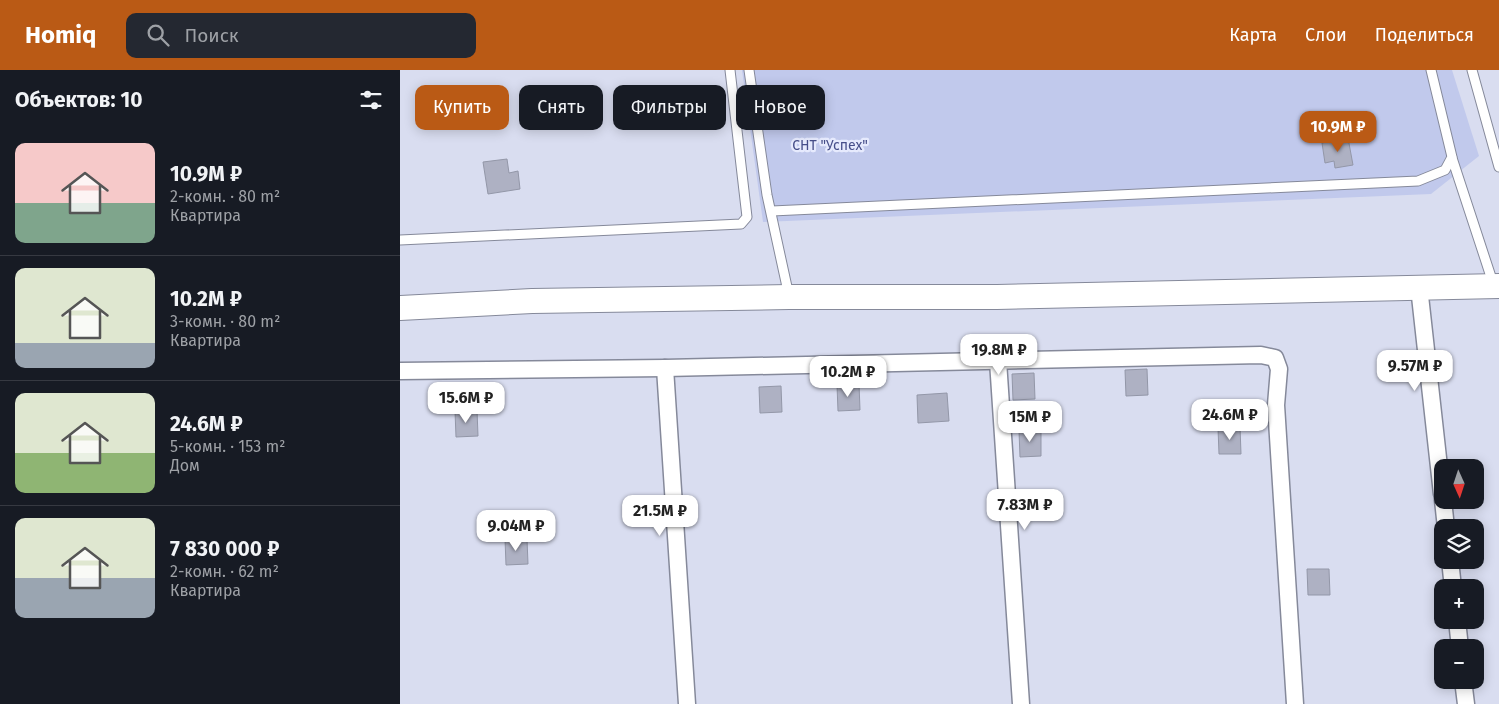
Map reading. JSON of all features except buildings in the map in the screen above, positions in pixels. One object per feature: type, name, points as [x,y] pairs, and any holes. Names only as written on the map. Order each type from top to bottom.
[{"type":"street","points":[[400,308],[532,301],[789,297],[1007,297],[1497,286]]},
{"type":"street","points":[[1419,287],[1438,459]]},
{"type":"street","points":[[400,371],[665,368],[1261,355],[1275,358],[1279,369],[1276,405],[1295,704]]},
{"type":"street","points":[[998,360],[1021,704]]},
{"type":"street","points":[[665,368],[687,704]]},
{"type":"street","points":[[1464,689],[1466,704]]},
{"type":"lane","points":[[400,240],[741,224],[747,217],[730,70]]},
{"type":"lane","points":[[749,70],[766,195],[772,211],[789,297]]},
{"type":"lane","points":[[1431,70],[1452,157],[1497,286]]},
{"type":"lane","points":[[1472,70],[1496,143],[1499,167]]},
{"type":"lane","points":[[772,211],[1418,182],[1445,170],[1452,157]]},
{"type":"green space","name":"СНТ \"Успех\"","points":[[742,70],[1452,70],[1479,156],[1431,194],[763,222],[750,130],[825,130],[825,85],[744,85]]}]
